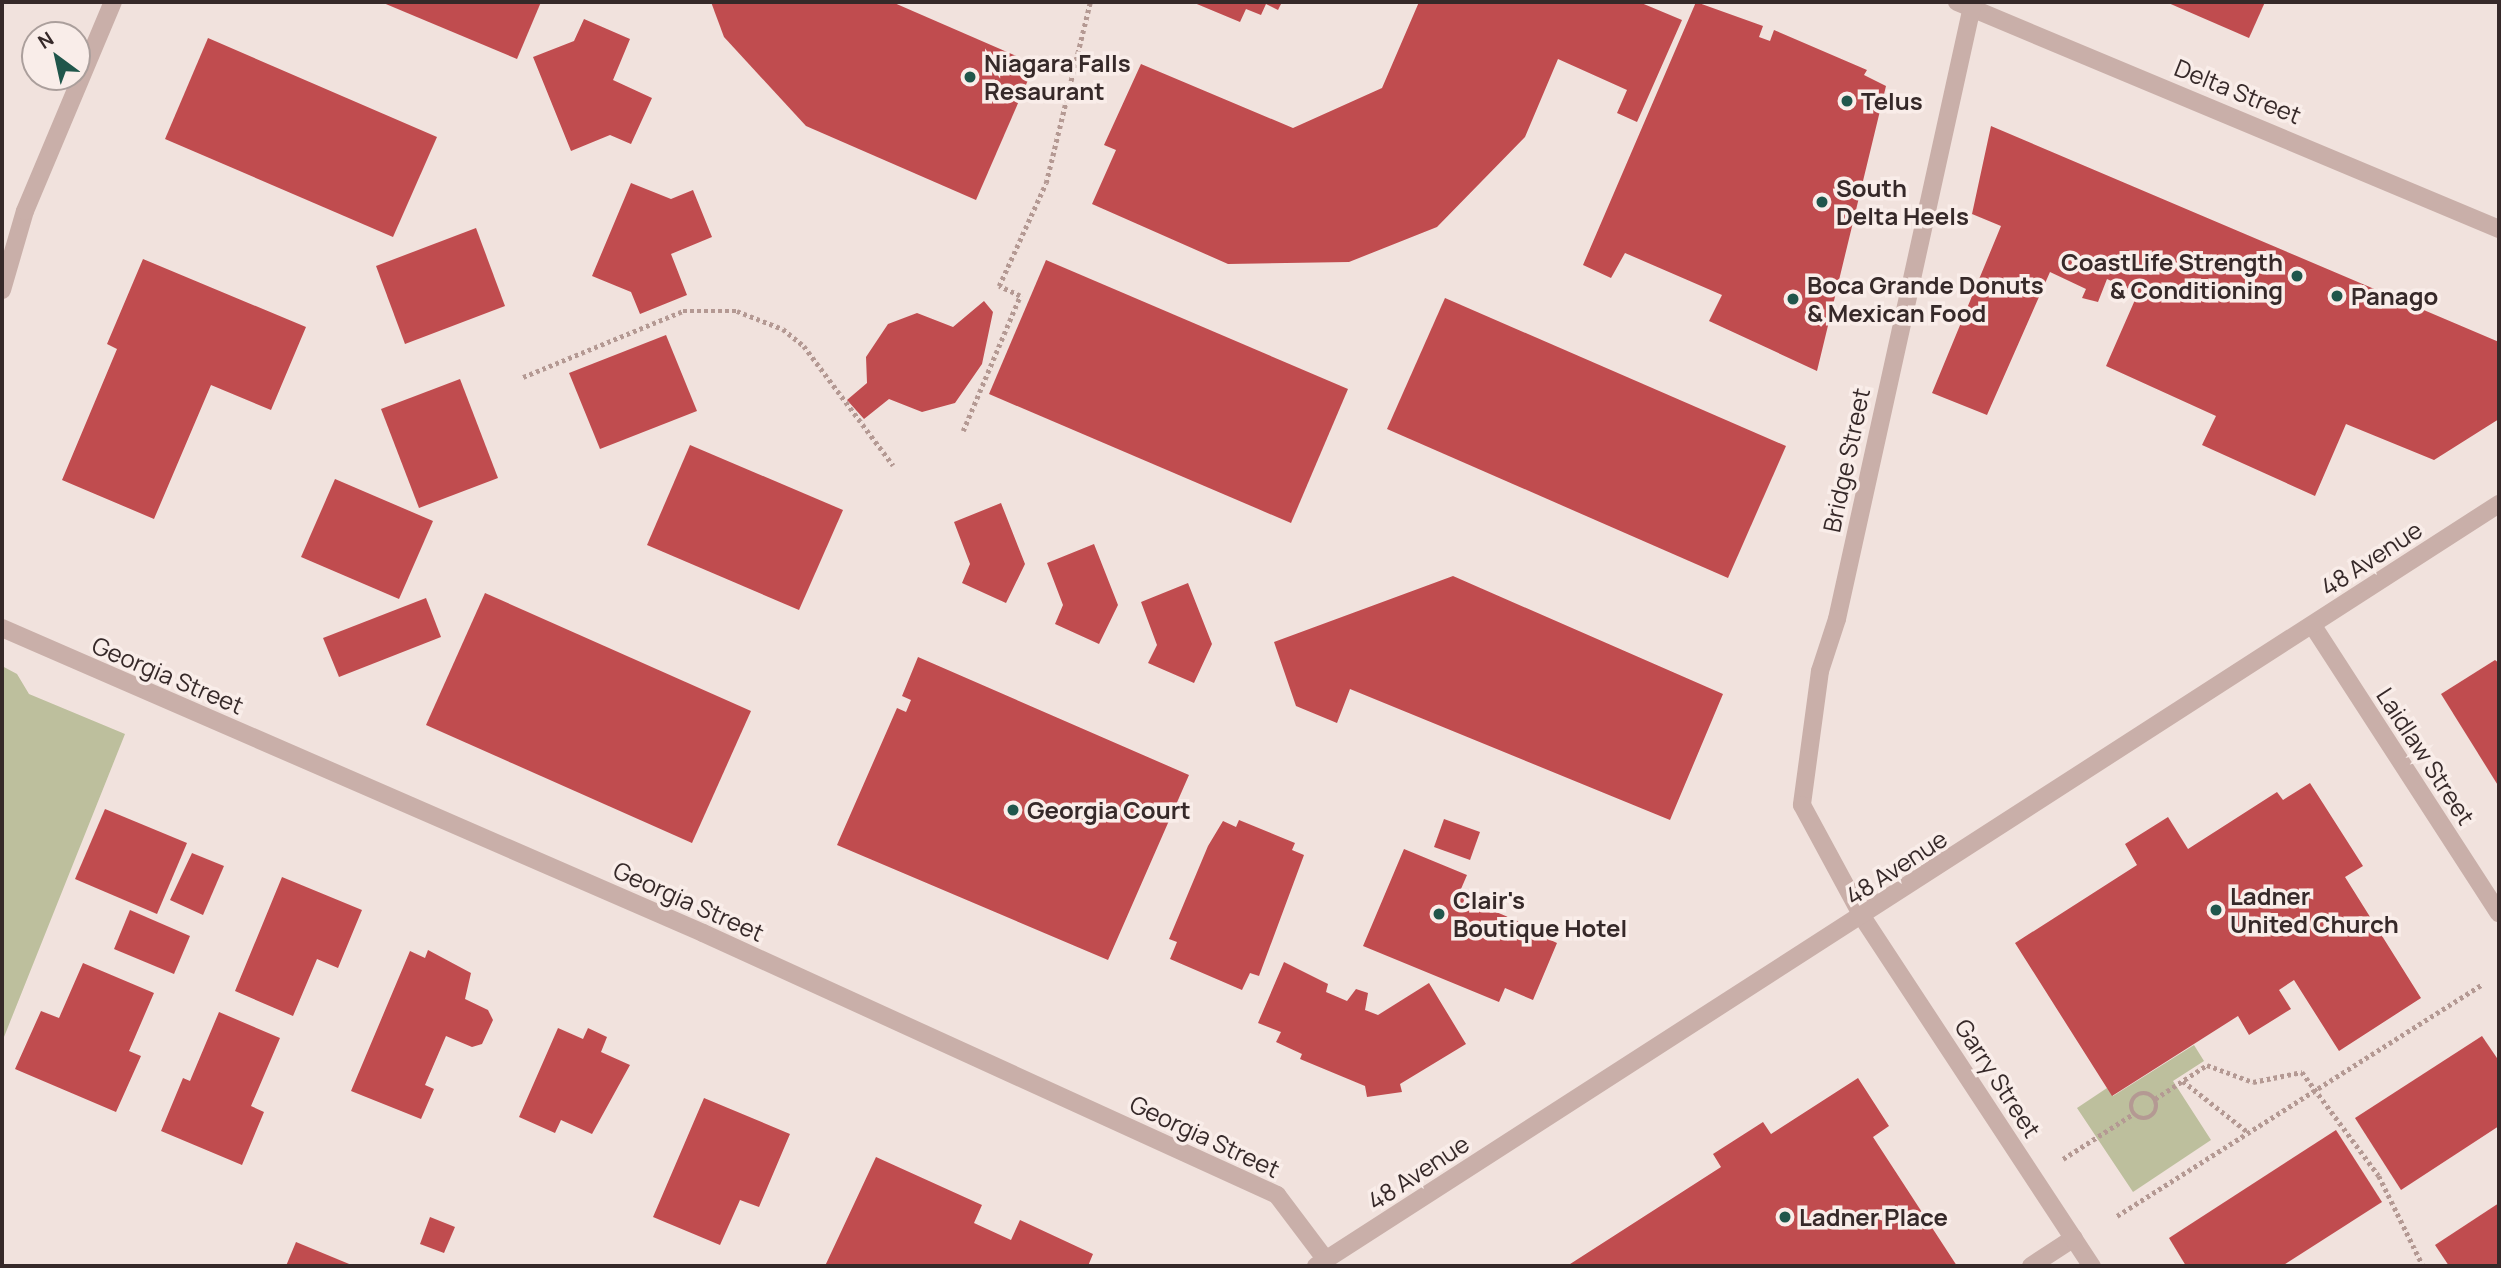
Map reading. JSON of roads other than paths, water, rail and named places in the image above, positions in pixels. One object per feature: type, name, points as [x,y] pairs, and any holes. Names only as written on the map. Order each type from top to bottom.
[{"type":"street","points":[[2,290],[25,211],[113,2]]},
{"type":"street","name":"Delta Street","points":[[1967,4],[2499,229]]},
{"type":"street","name":"Bridge Street","points":[[1863,918],[1802,805],[1820,671],[1837,619],[1967,4]]},
{"type":"street","name":"48 Avenue","points":[[1321,1263],[1863,918],[2499,504]]},
{"type":"street","name":"Laidlaw Street","points":[[2313,626],[2499,913]]},
{"type":"street","name":"Georgia Street","points":[[2,628],[703,933],[1277,1195],[1321,1263]]},
{"type":"street","name":"Garry Street","points":[[1863,918],[2092,1266]]},
{"type":"street","points":[[2031,1266],[2074,1238]]},
{"type":"place","name":"Niagara Falls Resaurant","points":[[970,77]]},
{"type":"place","name":"Telus","points":[[1847,101]]},
{"type":"place","name":"South Delta Heels","points":[[1822,202]]},
{"type":"place","name":"CoastLife Strength & Conditioning","points":[[2297,276]]},
{"type":"place","name":"Panago","points":[[2337,296]]},
{"type":"place","name":"Boca Grande Donuts & Mexican Food","points":[[1793,299]]},
{"type":"place","name":"Georgia Court","points":[[1013,810]]},
{"type":"place","name":"Ladner United Church","points":[[2216,910]]},
{"type":"place","name":"Clair's Boutique Hotel","points":[[1439,914]]},
{"type":"place","name":"Ladner Place","points":[[1785,1217]]}]
